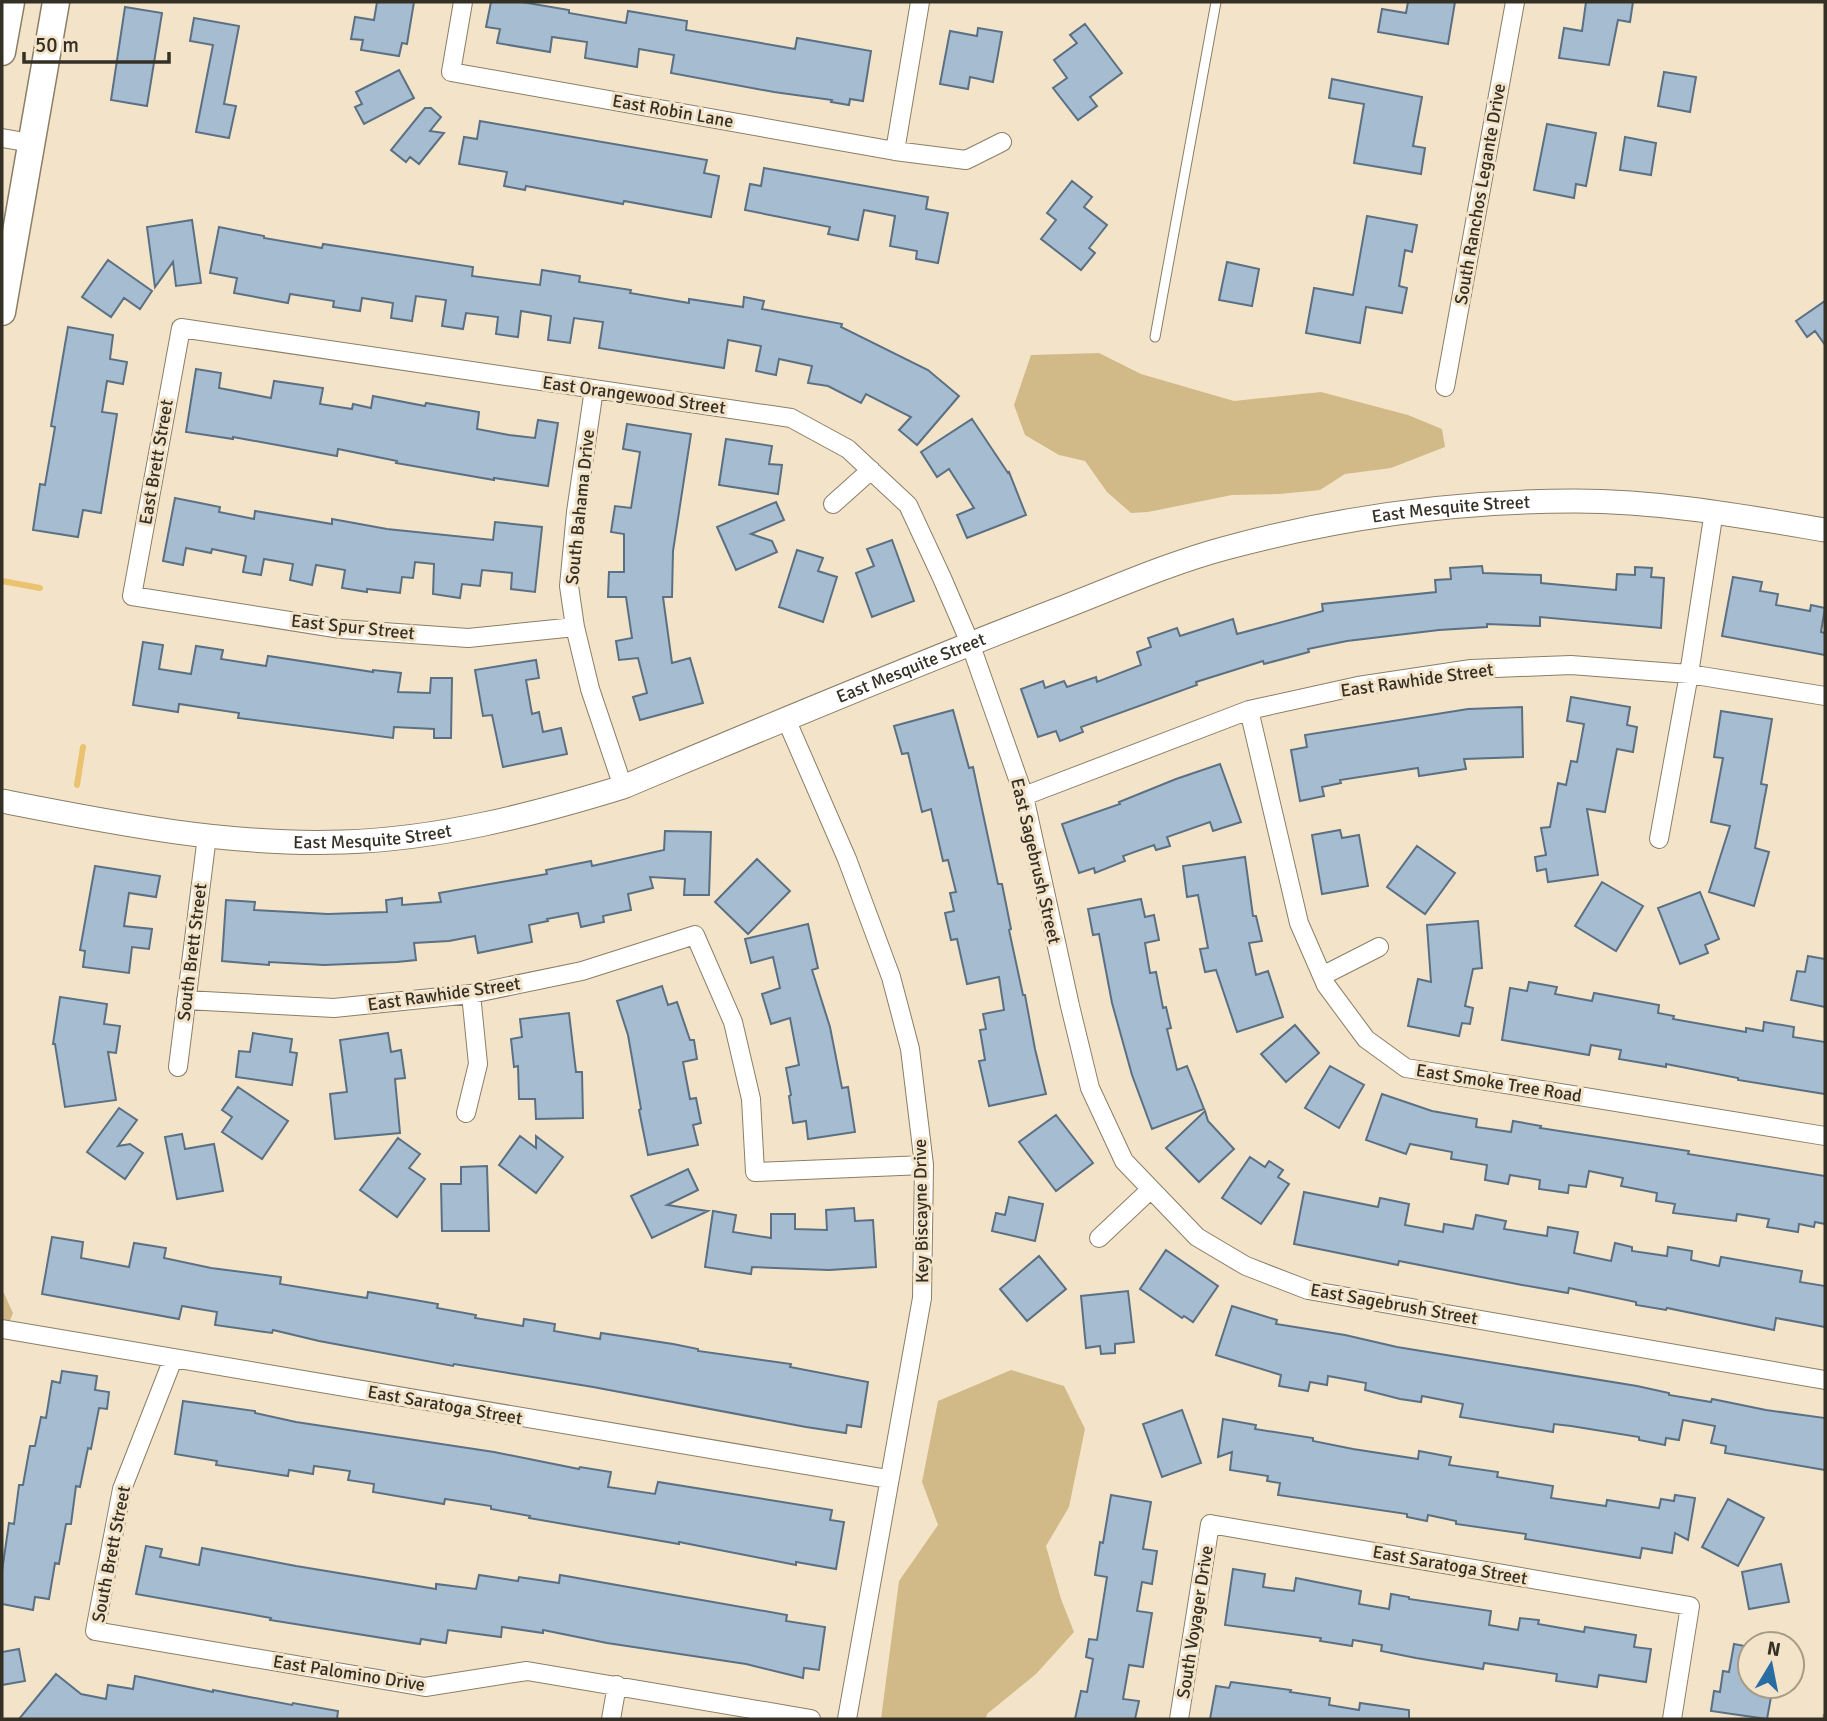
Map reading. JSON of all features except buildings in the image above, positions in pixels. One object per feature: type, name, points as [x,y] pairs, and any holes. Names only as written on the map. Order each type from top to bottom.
[{"type":"main road","points":[[2,52],[11,2]]},
{"type":"main road","points":[[2,312],[56,2]]},
{"type":"street","name":"East Robin Lane","points":[[463,2],[451,72],[895,151],[966,160],[1002,142]]},
{"type":"street","points":[[895,151],[920,2]]},
{"type":"street","name":"South Ranchos Legante Drive","points":[[1445,387],[1515,2]]},
{"type":"street","points":[[2,138],[31,143]]},
{"type":"street","name":"East Orangewood Street","points":[[181,328],[790,418],[848,449],[908,505],[970,643]]},
{"type":"street","name":"East Brett Street","points":[[132,597],[181,328]]},
{"type":"street","name":"South Bahama Drive","points":[[594,389],[576,512],[569,586],[575,627],[590,689],[623,787]]},
{"type":"street","points":[[833,504],[871,470]]},
{"type":"street","name":"East Mesquite Street","points":[[2,801],[207,836],[289,842],[344,842],[443,832],[568,804],[623,787],[970,643],[1181,563],[1224,549],[1330,524],[1416,510],[1576,501],[1646,503],[1714,511],[1825,530]]},
{"type":"street","points":[[1659,839],[1689,674],[1714,511]]},
{"type":"street","name":"East Spur Street","points":[[132,597],[341,629],[468,638],[575,627]]},
{"type":"street","name":"East Sagebrush Street","points":[[970,643],[1024,796],[1090,1088],[1124,1161],[1198,1237],[1246,1266],[1308,1290],[1825,1380]]},
{"type":"street","name":"East Rawhide Street","points":[[1024,796],[1249,710],[1358,686],[1471,669],[1571,665],[1689,674],[1825,696]]},
{"type":"street","name":"East Smoke Tree Road","points":[[1249,710],[1299,923],[1326,985],[1366,1039],[1406,1068],[1825,1136]]},
{"type":"street","name":"Key Biscayne Drive","points":[[786,719],[847,859],[891,977],[910,1049],[924,1165],[922,1297],[847,1719]]},
{"type":"street","name":"South Brett Street","points":[[178,1067],[207,836]]},
{"type":"street","name":"East Rawhide Street","points":[[186,1000],[334,1008],[471,994],[582,971],[695,935],[733,1022],[751,1099],[755,1172],[924,1165]]},
{"type":"street","points":[[1322,976],[1379,947]]},
{"type":"street","points":[[467,1113],[478,1064],[471,994]]},
{"type":"street","points":[[1099,1238],[1150,1190]]},
{"type":"street","name":"East Saratoga Street","points":[[2,1329],[888,1479]]},
{"type":"street","name":"South Brett Street","points":[[95,1631],[122,1489],[173,1359]]},
{"type":"street","name":"East Saratoga Street","points":[[1210,1524],[1690,1606],[1672,1719]]},
{"type":"street","name":"South Voyager Drive","points":[[1179,1719],[1210,1524]]},
{"type":"street","name":"East Palomino Drive","points":[[95,1631],[425,1687],[527,1671],[811,1719]]},
{"type":"street","points":[[611,1719],[617,1685]]},
{"type":"lane","points":[[1155,337],[1216,2]]},
{"type":"path","points":[[1824,1719],[1825,1712]]},
{"type":"shaded area","points":[[1099,353],[1141,374],[1234,401],[1321,392],[1408,415],[1442,429],[1445,447],[1391,468],[1345,474],[1320,490],[1232,495],[1131,513],[1107,492],[1085,461],[1059,455],[1025,435],[1014,405],[1031,355]]},
{"type":"shaded area","points":[[2,1289],[13,1313],[2,1340]]},
{"type":"shaded area","points":[[1011,1370],[1064,1386],[1085,1429],[1069,1507],[1046,1546],[1061,1599],[1074,1632],[1036,1674],[987,1714],[986,1719],[881,1719],[899,1581],[938,1525],[922,1482],[938,1401]]},
{"type":"waterway","points":[[2,581],[40,588]]},
{"type":"waterway","points":[[77,785],[83,747]]}]
